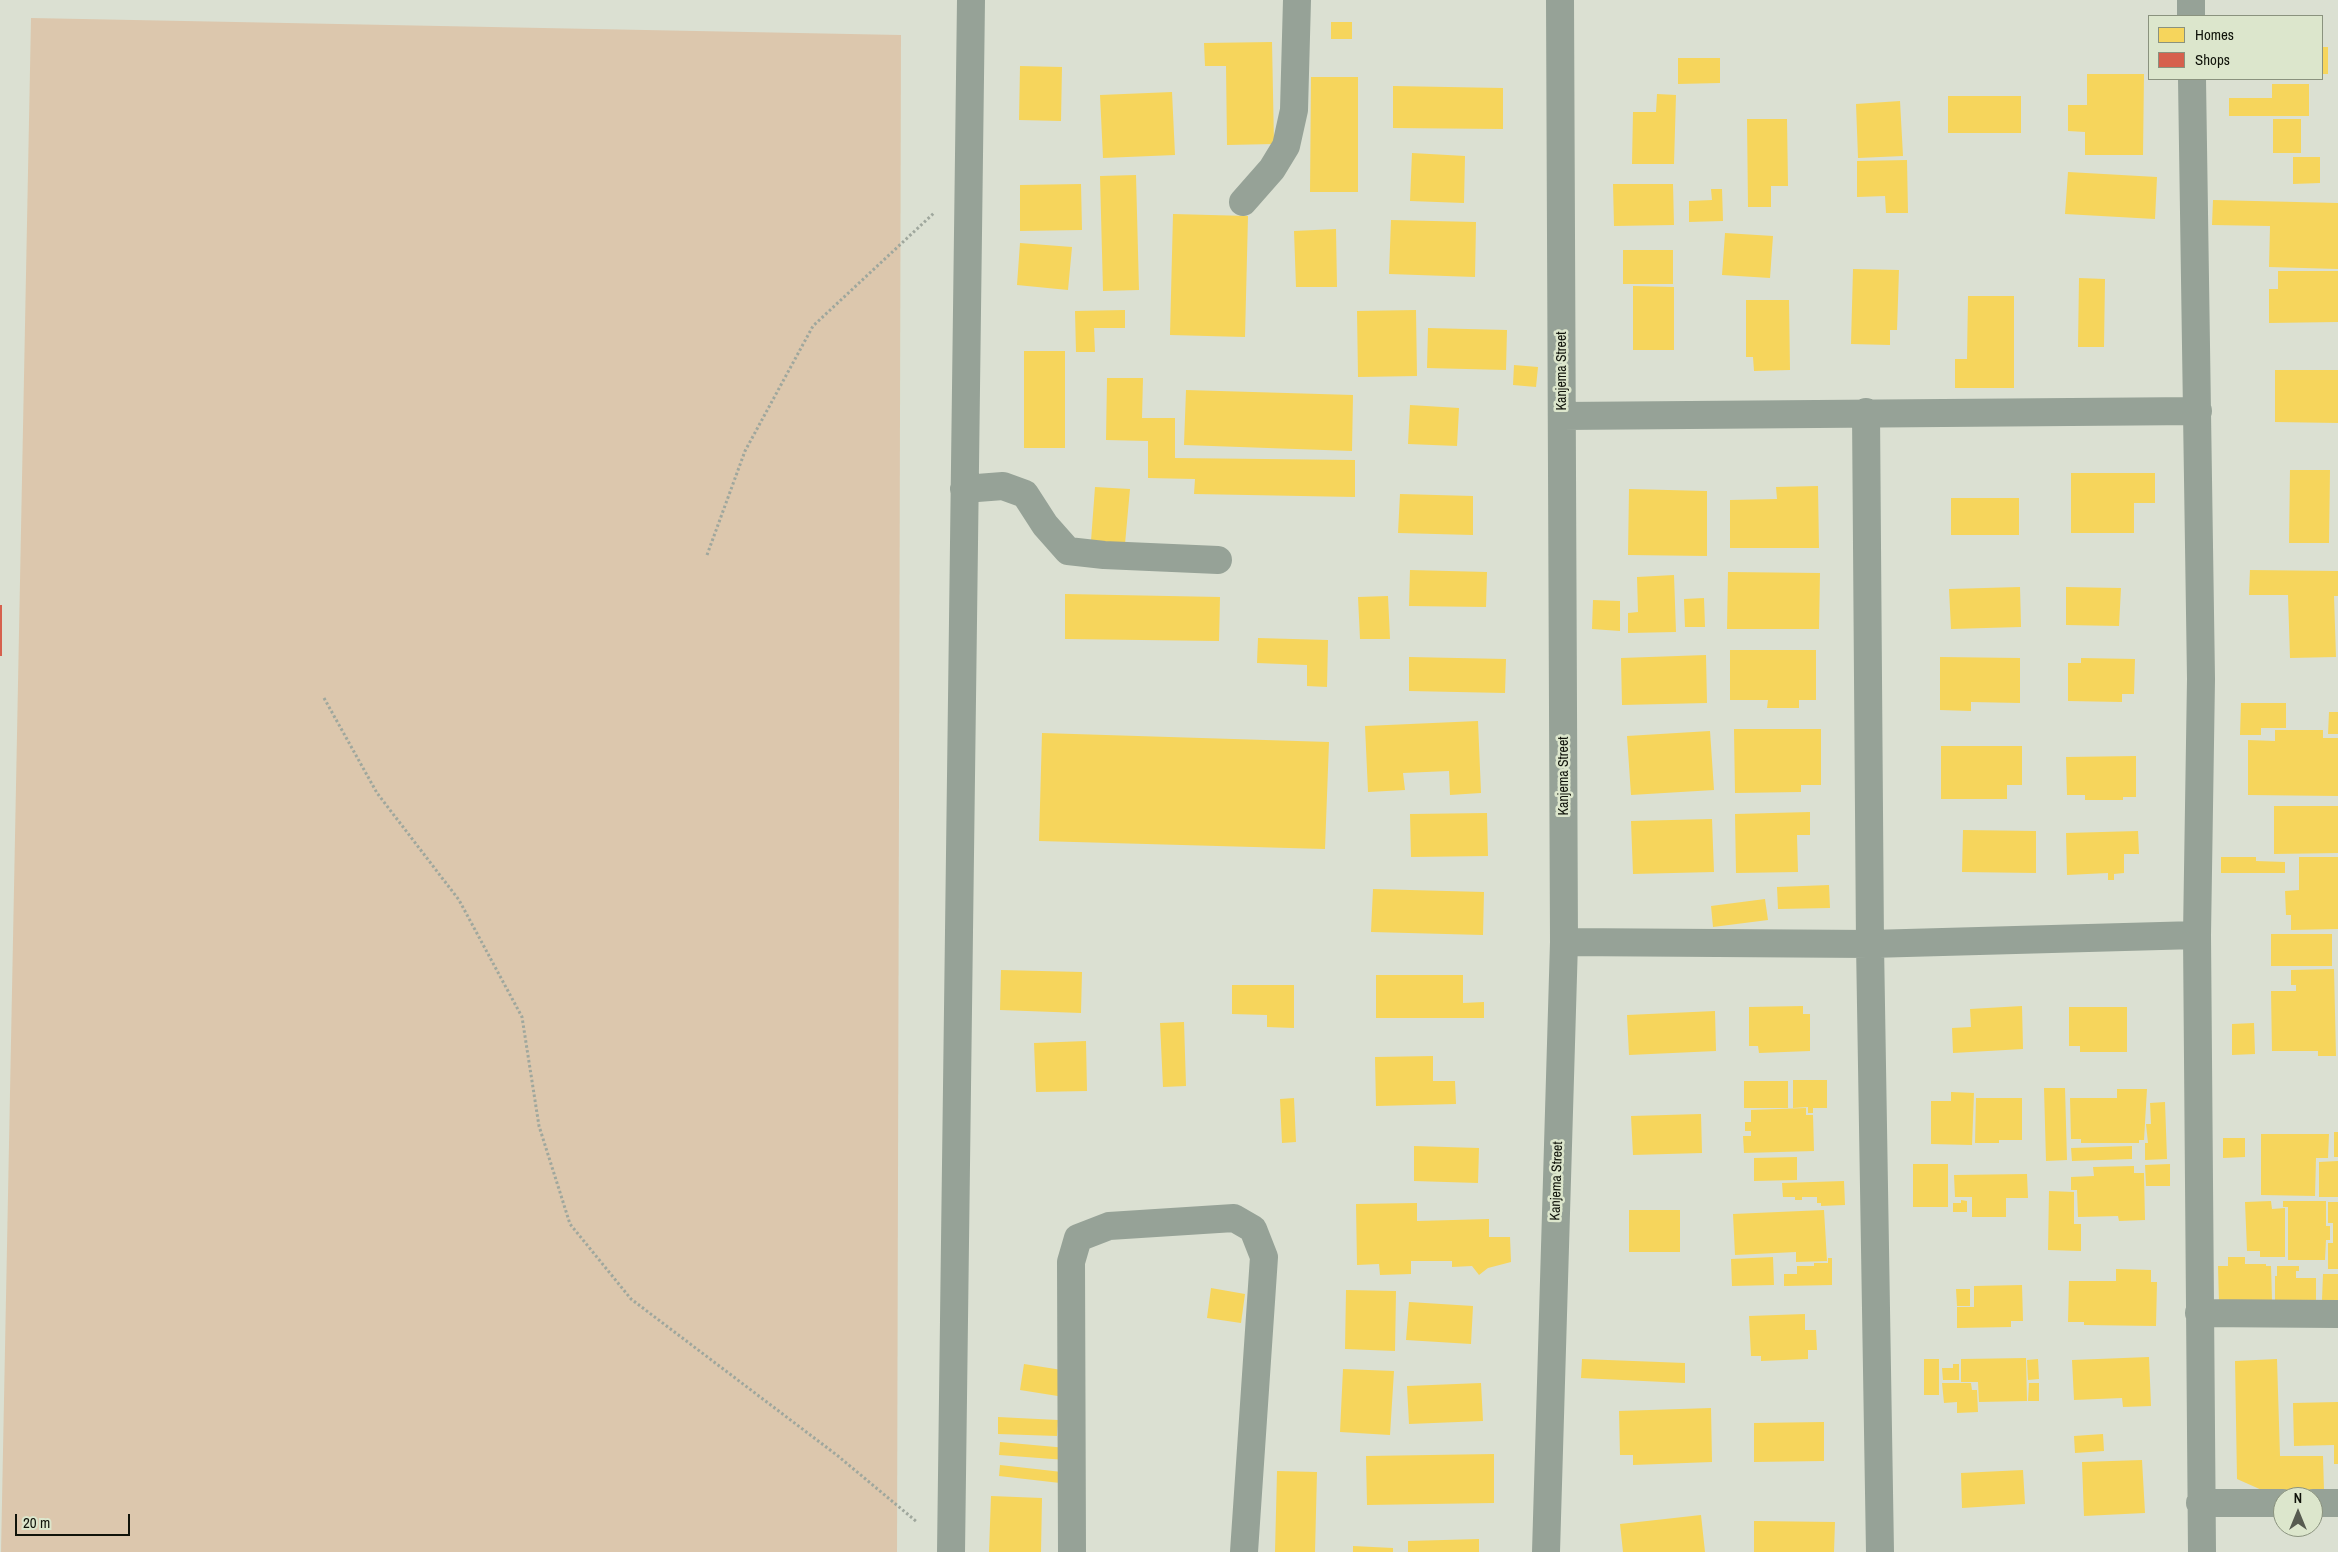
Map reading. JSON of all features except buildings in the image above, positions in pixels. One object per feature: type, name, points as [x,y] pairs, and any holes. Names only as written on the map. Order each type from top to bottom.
[{"type":"street","points":[[952,1551],[971,0]]},
{"type":"street","points":[[1243,202],[1272,169],[1286,146],[1294,110],[1297,0]]},
{"type":"street","name":"Kanjema Street","points":[[1546,1552],[1564,942],[1560,0]]},
{"type":"street","points":[[2191,0],[2191,15]]},
{"type":"street","points":[[2192,80],[2201,679],[2197,935],[2200,1503],[2202,1552]]},
{"type":"street","points":[[1562,416],[1866,412],[2198,411]]},
{"type":"street","points":[[1866,412],[1870,944],[1880,1552]]},
{"type":"street","points":[[964,489],[1002,486],[1025,494],[1045,525],[1068,551],[1104,555],[1218,560]]},
{"type":"street","points":[[1564,942],[1870,944],[2197,935]]},
{"type":"street","points":[[1072,1552],[1071,1262],[1078,1238],[1109,1226],[1234,1218],[1253,1229],[1264,1257],[1244,1552]]},
{"type":"street","points":[[2199,1313],[2338,1314]]},
{"type":"street","points":[[2200,1503],[2273,1503]]},
{"type":"street","points":[[2323,1503],[2338,1503]]},
{"type":"path","points":[[708,555],[745,451],[813,326],[969,180]]},
{"type":"path","points":[[324,698],[377,794],[458,900],[522,1016],[539,1126],[570,1224],[631,1299],[838,1456],[952,1551]]},
{"type":"shaded area","points":[[31,18],[901,35],[897,1552],[1,1552]]}]
